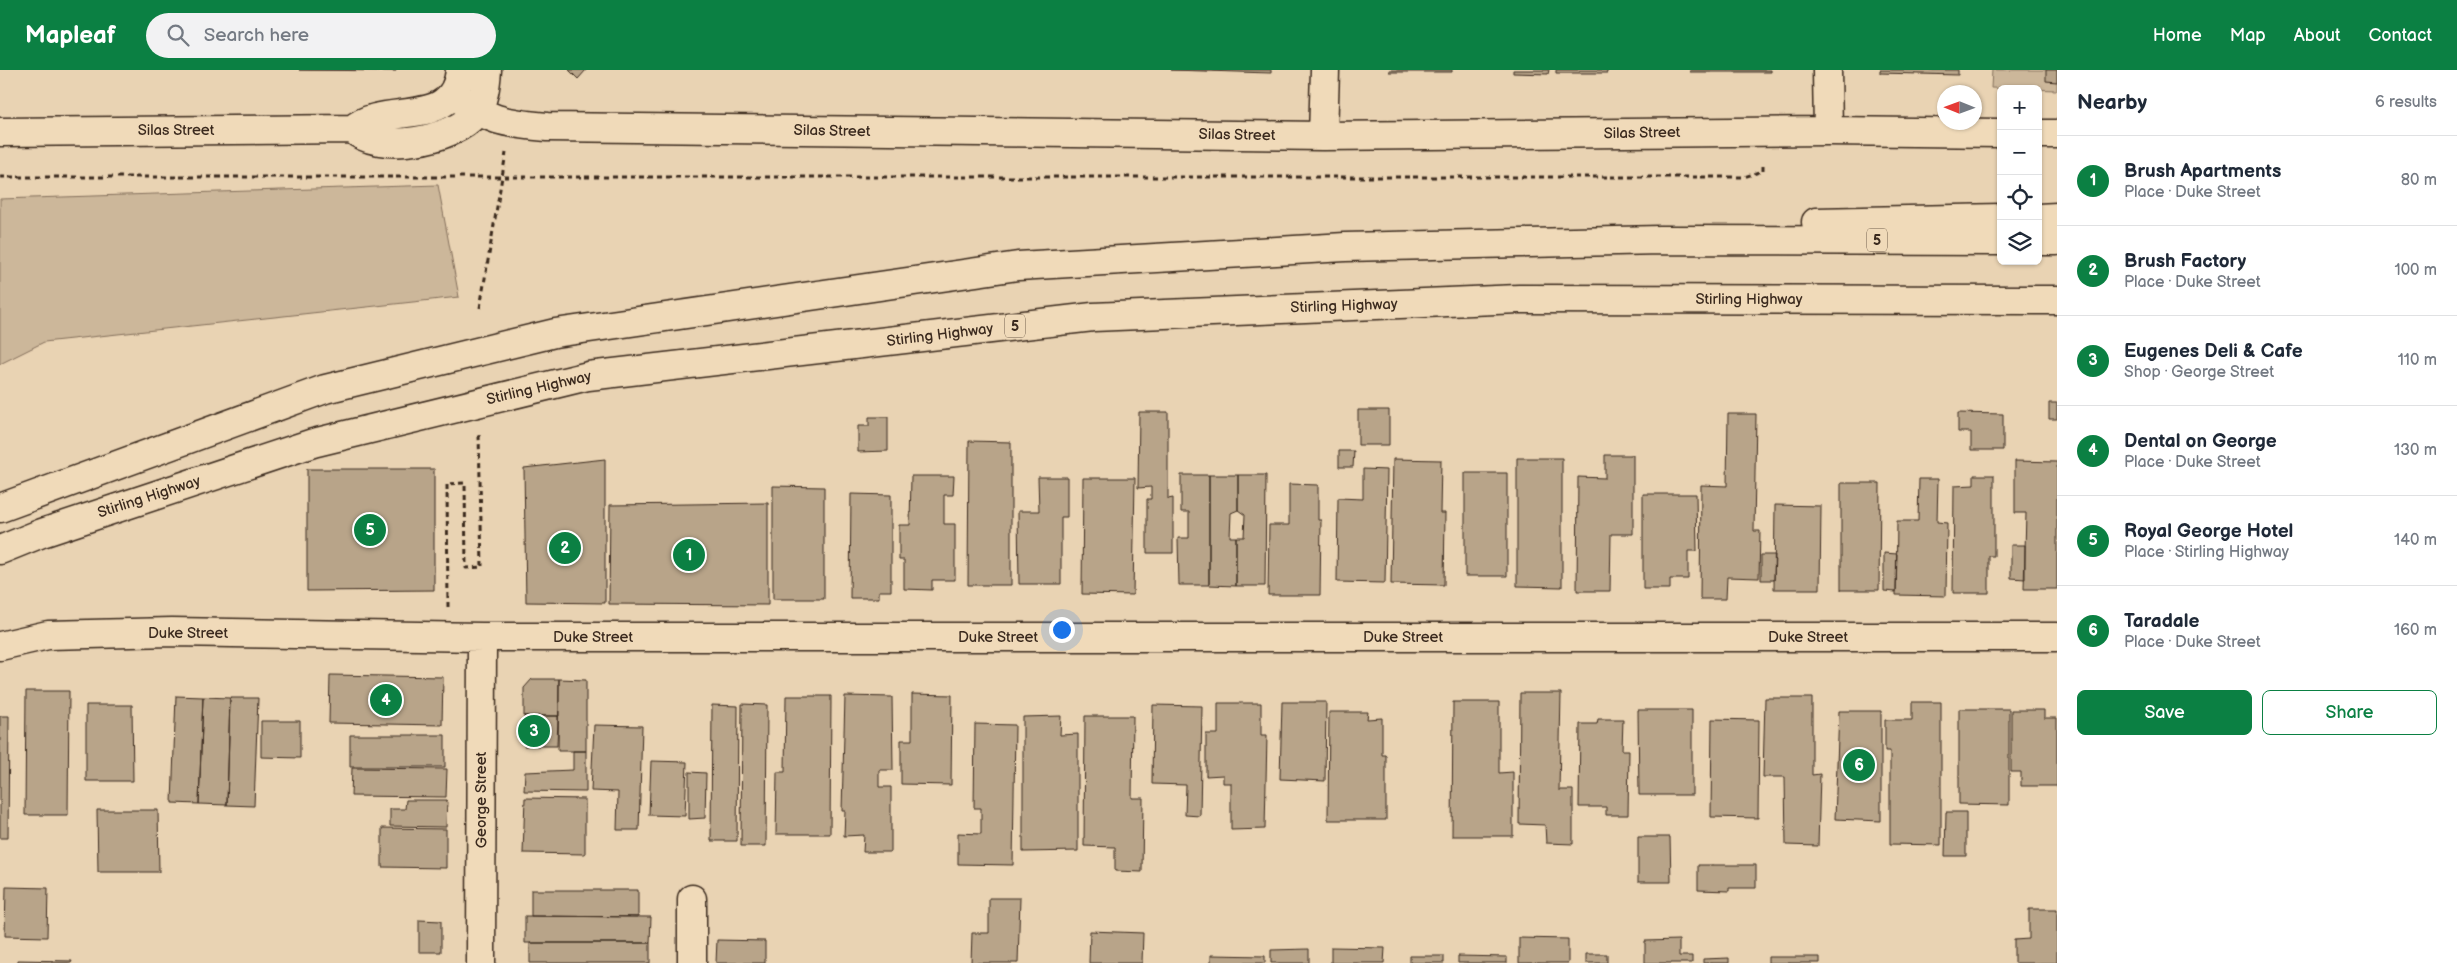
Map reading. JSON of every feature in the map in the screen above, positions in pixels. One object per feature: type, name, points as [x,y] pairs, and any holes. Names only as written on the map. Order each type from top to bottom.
[{"type":"main road","points":[[352,129],[360,137],[377,143],[436,138],[463,126],[476,112],[485,89],[487,70]]},
{"type":"main road","points":[[1323,136],[1325,70]]},
{"type":"main road","points":[[1827,70],[1828,131]]},
{"type":"main road","name":"Silas Street","points":[[0,132],[352,129],[361,121],[425,111],[442,103],[457,82],[476,112],[511,124],[547,128],[1323,136],[1828,131],[1997,133]]},
{"type":"main road","points":[[2042,134],[2057,134]]},
{"type":"main road","points":[[2042,218],[2057,217]]},
{"type":"main road","points":[[1660,240],[1724,223],[1997,218]]},
{"type":"main road","name":"5","points":[[0,508],[324,389],[554,333],[1018,266],[1345,247],[1660,240],[1997,241]]},
{"type":"main road","points":[[2042,241],[2057,241]]},
{"type":"main road","name":"Stirling Highway","points":[[0,550],[42,533],[313,443],[588,376],[1093,317],[1519,299],[2057,300]]},
{"type":"main road","name":"Duke Street","points":[[0,646],[48,635],[134,633],[444,637],[2057,636]]},
{"type":"main road","name":"George Street","points":[[482,637],[482,963]]},
{"type":"main road","points":[[692,899],[692,963]]},
{"type":"path","points":[[480,308],[511,124]]},
{"type":"path","points":[[0,177],[1744,177],[1763,171],[1763,132]]},
{"type":"path","points":[[444,637],[448,605],[448,484],[465,483],[466,568],[482,568],[479,435]]},
{"type":"shaded area","points":[[1992,70],[2057,70],[2057,90],[2042,90],[2042,85],[1997,85],[1997,88],[1991,88]]},
{"type":"shaded area","points":[[438,185],[459,297],[44,342],[0,364],[0,199]]},
{"type":"building","points":[[299,70],[396,70],[396,71]]},
{"type":"building","points":[[569,70],[586,70],[578,79]]},
{"type":"building","points":[[1171,70],[1271,70],[1271,73]]},
{"type":"building","points":[[1389,70],[1452,70],[1452,72],[1389,72]]},
{"type":"building","points":[[1513,70],[1549,70],[1548,74],[1513,73]]},
{"type":"building","points":[[1556,70],[1607,70],[1607,73],[1556,73]]},
{"type":"building","points":[[1690,70],[1771,70],[1771,72],[1690,72]]},
{"type":"building","points":[[1880,70],[1958,70],[1958,75],[1880,73]]},
{"type":"building","points":[[2046,70],[2057,70],[2057,82],[2046,81]]},
{"type":"building","points":[[2049,403],[2057,403],[2057,419],[2049,419]]},
{"type":"building","points":[[1358,410],[1389,410],[1389,445],[1358,445]]},
{"type":"building","points":[[1139,412],[1168,412],[1168,499],[1173,498],[1173,553],[1147,553],[1147,499],[1151,499],[1151,487],[1138,488]]},
{"type":"building","points":[[1958,413],[2003,414],[2003,450],[1971,450],[1971,432],[1958,432]]},
{"type":"building","points":[[1728,414],[1756,414],[1754,531],[1760,531],[1759,578],[1727,577],[1726,599],[1700,599],[1701,485],[1727,486]]},
{"type":"building","points":[[869,417],[888,417],[888,451],[858,452],[858,426],[869,426]]},
{"type":"building","points":[[969,441],[1011,442],[1011,585],[968,585]]},
{"type":"building","points":[[1339,451],[1354,451],[1353,467],[1339,467]]},
{"type":"building","points":[[1605,455],[1633,455],[1633,534],[1611,534],[1610,591],[1577,591],[1578,477],[1605,478]]},
{"type":"building","points":[[1517,458],[1562,458],[1562,587],[1517,586]]},
{"type":"building","points":[[605,459],[605,603],[526,602],[524,468]]},
{"type":"building","points":[[1393,459],[1441,460],[1440,513],[1445,513],[1444,585],[1391,584]]},
{"type":"building","points":[[2015,461],[2057,462],[2057,589],[2024,589],[2026,513],[2015,513]]},
{"type":"building","points":[[307,469],[434,469],[434,590],[307,591]]},
{"type":"building","points":[[1363,469],[1387,470],[1385,583],[1337,582],[1338,498],[1363,499]]},
{"type":"building","points":[[1465,473],[1507,473],[1507,576],[1465,576]]},
{"type":"building","points":[[1181,475],[1209,475],[1209,585],[1179,585],[1178,538],[1189,538],[1189,512],[1181,512]]},
{"type":"building","points":[[1209,475],[1238,475],[1238,510],[1231,513],[1230,537],[1236,537],[1236,586],[1209,585]]},
{"type":"building","points":[[1238,475],[1266,475],[1265,586],[1236,586],[1236,537],[1244,537],[1245,515],[1238,510]]},
{"type":"building","points":[[1974,475],[1994,475],[1994,556],[1989,556],[1989,593],[1953,593],[1954,486],[1974,485]]},
{"type":"building","points":[[911,476],[954,476],[953,495],[944,495],[944,524],[955,524],[955,580],[932,580],[932,590],[904,589],[904,560],[899,560],[899,525],[910,525]]},
{"type":"building","points":[[1038,477],[1067,477],[1067,517],[1061,517],[1061,584],[1019,584],[1018,511],[1039,511]]},
{"type":"building","points":[[1083,478],[1135,478],[1133,595],[1082,594]]},
{"type":"building","points":[[1919,479],[1938,479],[1937,522],[1947,523],[1946,596],[1896,595],[1897,521],[1918,521]]},
{"type":"building","points":[[1841,483],[1880,483],[1879,590],[1841,590]]},
{"type":"building","points":[[1289,484],[1318,485],[1318,520],[1321,520],[1320,595],[1268,595],[1269,525],[1289,525]]},
{"type":"building","points":[[773,486],[824,487],[824,599],[773,599]]},
{"type":"building","points":[[851,494],[891,495],[891,591],[879,591],[879,598],[850,598]]},
{"type":"building","points":[[1643,494],[1696,494],[1697,551],[1688,551],[1688,579],[1670,579],[1670,589],[1643,589]]},
{"type":"building","points":[[768,503],[768,605],[609,604],[610,505]]},
{"type":"building","points":[[1775,505],[1821,506],[1820,589],[1774,589]]},
{"type":"building","points":[[2011,545],[2025,545],[2025,579],[2011,578]]},
{"type":"building","points":[[1884,553],[1897,554],[1896,592],[1884,591]]},
{"type":"building","points":[[1761,555],[1775,555],[1774,580],[1761,580]]},
{"type":"building","points":[[330,675],[443,677],[442,725],[329,723]]},
{"type":"building","points":[[532,679],[559,679],[559,716],[524,716],[524,688]]},
{"type":"building","points":[[559,679],[586,680],[586,751],[558,751]]},
{"type":"building","points":[[26,691],[69,691],[68,815],[25,815]]},
{"type":"building","points":[[1520,693],[1561,693],[1559,790],[1573,790],[1573,844],[1546,843],[1545,825],[1519,824]]},
{"type":"building","points":[[912,694],[952,695],[951,785],[901,784],[901,740],[912,740]]},
{"type":"building","points":[[176,696],[203,697],[199,804],[172,803]]},
{"type":"building","points":[[786,696],[831,696],[830,834],[776,834],[777,772],[785,772]]},
{"type":"building","points":[[845,696],[892,697],[893,770],[879,770],[879,787],[891,787],[891,852],[863,852],[864,835],[844,836],[845,811],[842,811]]},
{"type":"building","points":[[203,697],[230,698],[227,805],[199,804]]},
{"type":"building","points":[[230,698],[258,698],[254,806],[227,805]]},
{"type":"building","points":[[1765,698],[1812,698],[1812,775],[1820,774],[1818,846],[1786,845],[1785,777],[1763,777]]},
{"type":"building","points":[[1282,702],[1326,702],[1325,781],[1280,779]]},
{"type":"building","points":[[1453,702],[1499,702],[1499,773],[1513,772],[1513,836],[1452,836]]},
{"type":"building","points":[[1912,702],[1941,702],[1941,845],[1890,844],[1890,751],[1885,751],[1885,720],[1912,720]]},
{"type":"building","points":[[1218,703],[1261,703],[1261,735],[1267,735],[1265,829],[1231,830],[1231,783],[1223,783],[1223,775],[1206,776],[1206,734],[1218,734]]},
{"type":"building","points":[[742,704],[767,705],[766,846],[741,846]]},
{"type":"building","points":[[86,705],[132,705],[133,781],[86,781]]},
{"type":"building","points":[[712,705],[738,706],[737,841],[711,841]]},
{"type":"building","points":[[1153,705],[1202,706],[1200,816],[1185,815],[1186,785],[1152,784]]},
{"type":"building","points":[[1959,709],[2009,709],[2009,805],[1959,804]]},
{"type":"building","points":[[1638,710],[1692,710],[1692,795],[1639,795]]},
{"type":"building","points":[[2011,710],[2044,710],[2044,718],[2057,718],[2057,786],[2021,786],[2021,772],[2011,772]]},
{"type":"building","points":[[1839,711],[1881,711],[1881,821],[1835,819]]},
{"type":"building","points":[[1329,712],[1368,712],[1367,719],[1382,718],[1382,755],[1386,755],[1386,820],[1328,820]]},
{"type":"building","points":[[0,716],[9,716],[8,838],[0,838]]},
{"type":"building","points":[[524,716],[558,716],[557,746],[524,746]]},
{"type":"building","points":[[1061,716],[1060,735],[1078,734],[1078,851],[1023,852],[1023,717]]},
{"type":"building","points":[[1085,716],[1133,716],[1132,798],[1143,798],[1142,872],[1115,871],[1115,847],[1084,846]]},
{"type":"building","points":[[1598,719],[1623,719],[1622,750],[1629,750],[1628,815],[1606,815],[1606,807],[1579,807],[1580,724],[1597,724]]},
{"type":"building","points":[[1712,719],[1759,720],[1758,818],[1711,817]]},
{"type":"building","points":[[261,721],[300,721],[300,758],[261,757]]},
{"type":"building","points":[[975,724],[1015,725],[1013,865],[958,864],[958,833],[981,834],[981,808],[974,808]]},
{"type":"building","points":[[594,725],[642,726],[639,830],[617,830],[618,792],[591,791]]},
{"type":"building","points":[[350,735],[445,735],[445,767],[350,767]]},
{"type":"building","points":[[573,751],[586,751],[586,792],[524,791],[525,772],[573,770]]},
{"type":"building","points":[[651,761],[687,762],[685,816],[649,815]]},
{"type":"building","points":[[352,768],[447,769],[446,797],[351,796]]},
{"type":"building","points":[[689,772],[706,773],[705,818],[689,819]]},
{"type":"building","points":[[525,798],[585,799],[585,854],[523,853]]},
{"type":"building","points":[[406,800],[447,800],[446,827],[390,826],[390,809],[405,809]]},
{"type":"building","points":[[97,810],[158,810],[159,872],[98,872]]},
{"type":"building","points":[[1946,812],[1966,812],[1966,856],[1945,856]]},
{"type":"building","points":[[382,828],[446,829],[446,868],[382,867]]},
{"type":"building","points":[[1638,837],[1670,837],[1671,882],[1638,882]]},
{"type":"building","points":[[1698,865],[1756,865],[1756,888],[1729,888],[1729,891],[1698,890]]},
{"type":"building","points":[[6,887],[48,888],[47,937],[5,936]]},
{"type":"building","points":[[531,890],[638,890],[638,917],[531,916]]},
{"type":"building","points":[[989,898],[1020,898],[1018,963],[971,963],[972,933],[989,933]]},
{"type":"building","points":[[2029,909],[2057,909],[2057,963],[2014,963],[2014,940],[2029,939]]},
{"type":"building","points":[[525,916],[651,917],[650,943],[525,943]]},
{"type":"building","points":[[419,920],[441,921],[441,952],[419,952]]},
{"type":"building","points":[[1090,931],[1143,933],[1142,963],[1089,963]]},
{"type":"building","points":[[1519,938],[1568,939],[1568,963],[1519,963]]},
{"type":"building","points":[[717,940],[765,941],[765,963],[716,963]]},
{"type":"building","points":[[1679,940],[1679,956],[1692,956],[1692,963],[1645,963],[1645,941]]},
{"type":"building","points":[[530,943],[650,943],[650,963],[530,963]]},
{"type":"building","points":[[1331,947],[1385,948],[1384,963],[1331,963]]},
{"type":"building","points":[[1309,949],[1309,963],[1271,963],[1271,950]]},
{"type":"building","points":[[1586,954],[1607,954],[1607,963],[1586,963]]},
{"type":"building","points":[[1211,955],[1265,956],[1265,963],[1211,963]]},
{"type":"building","points":[[1410,956],[1444,956],[1444,963],[1410,963]]},
{"type":"building","points":[[1458,956],[1507,957],[1507,963],[1458,963]]},
{"type":"building","points":[[1768,957],[1820,957],[1820,963],[1768,963]]},
{"type":"building","points":[[1729,958],[1729,963],[1703,963],[1703,959]]},
{"type":"building","points":[[18,960],[72,961],[71,963],[18,963]]},
{"type":"place","name":"Royal George Hotel","points":[[370,530]]},
{"type":"place","name":"Brush Factory","points":[[565,548]]},
{"type":"place","name":"Brush Apartments","points":[[689,555]]},
{"type":"place","name":"Dental on George","points":[[386,700]]},
{"type":"place","name":"Eugenes Deli & Cafe","points":[[534,731]]},
{"type":"place","name":"Taradale","points":[[1859,765]]}]
